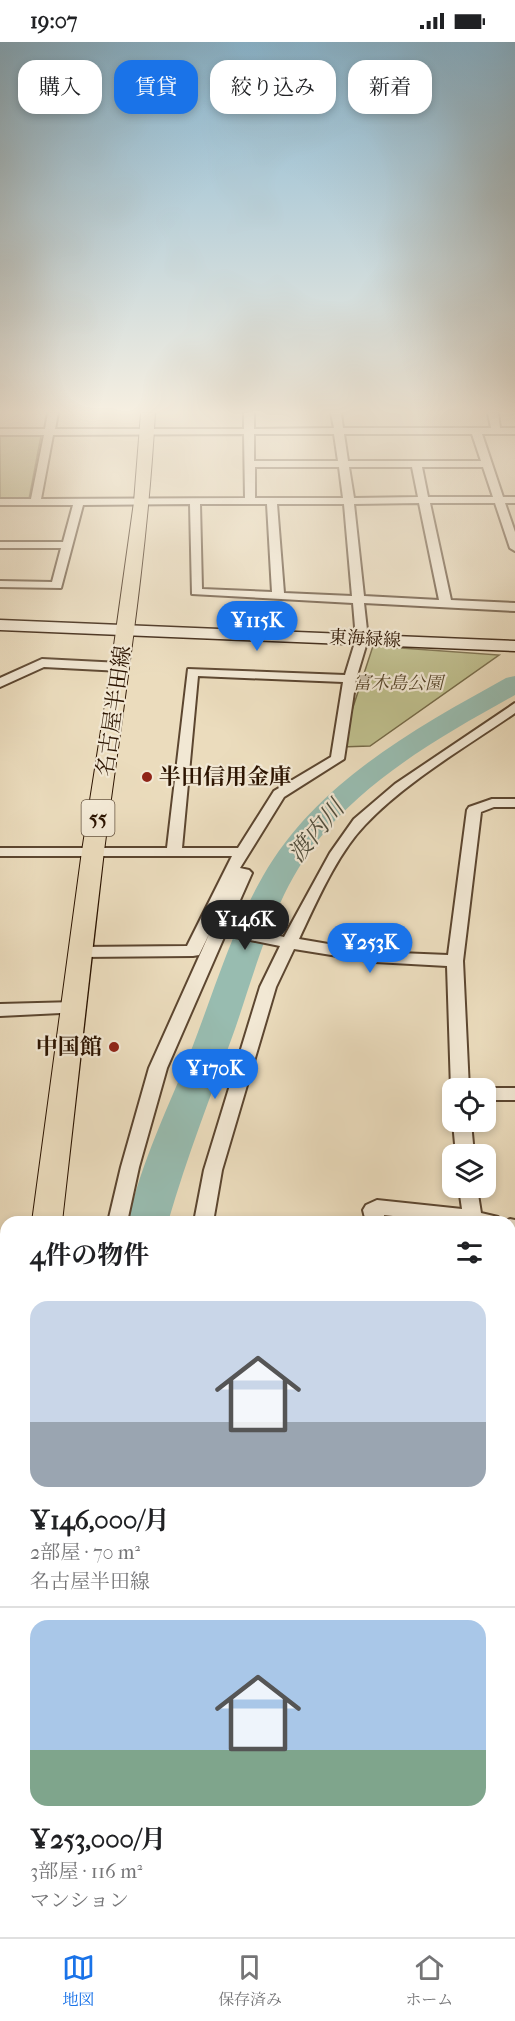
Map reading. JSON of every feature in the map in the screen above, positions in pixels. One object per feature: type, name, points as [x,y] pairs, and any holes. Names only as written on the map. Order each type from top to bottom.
[{"type":"main road","name":"名古屋半田線","points":[[48,1216],[93,851],[121,667],[142,502]]},
{"type":"main road","name":"東海緑線","points":[[0,625],[515,646]]},
{"type":"street","points":[[0,502],[45,501]]},
{"type":"street","points":[[0,584],[57,586],[79,501]]},
{"type":"street","points":[[106,501],[172,501]]},
{"type":"street","points":[[195,501],[196,592],[515,607]]},
{"type":"street","points":[[260,501],[316,501]]},
{"type":"street","points":[[81,952],[193,951],[231,870],[279,794],[337,759],[350,679],[362,639],[349,501]]},
{"type":"street","points":[[424,501],[446,604]]},
{"type":"street","points":[[499,501],[515,548]]},
{"type":"street","points":[[272,502],[278,596]]},
{"type":"street","points":[[0,545],[68,545]]},
{"type":"street","points":[[0,683],[42,663],[121,667]]},
{"type":"street","points":[[174,851],[192,672],[350,679]]},
{"type":"street","points":[[205,1216],[213,1170],[268,987],[284,942],[337,853],[359,822],[400,787],[515,707]]},
{"type":"street","points":[[460,1078],[455,961],[474,810],[492,803],[515,803]]},
{"type":"street","points":[[0,852],[241,852]]},
{"type":"street","points":[[119,1216],[130,1167],[158,1068],[209,955],[217,928],[243,873],[231,870]]},
{"type":"street","points":[[217,928],[375,957],[455,961]]},
{"type":"street","points":[[0,1010],[75,1008]]},
{"type":"street","points":[[496,1094],[515,1094]]},
{"type":"street","points":[[469,1198],[472,1216]]},
{"type":"street","points":[[374,1216],[373,1210],[377,1207],[443,1216]]},
{"type":"green space","name":"富木島公園","points":[[373,646],[499,655],[370,746],[340,747]]},
{"type":"waterway","name":"渡内川","points":[[150,1216],[171,1151],[254,929],[279,876],[293,853],[331,809],[379,768],[459,715],[515,684]]},
{"type":"place","name":"半田信用金庫","points":[[147,777]]},
{"type":"place","name":"中国館","points":[[114,1047]]}]
